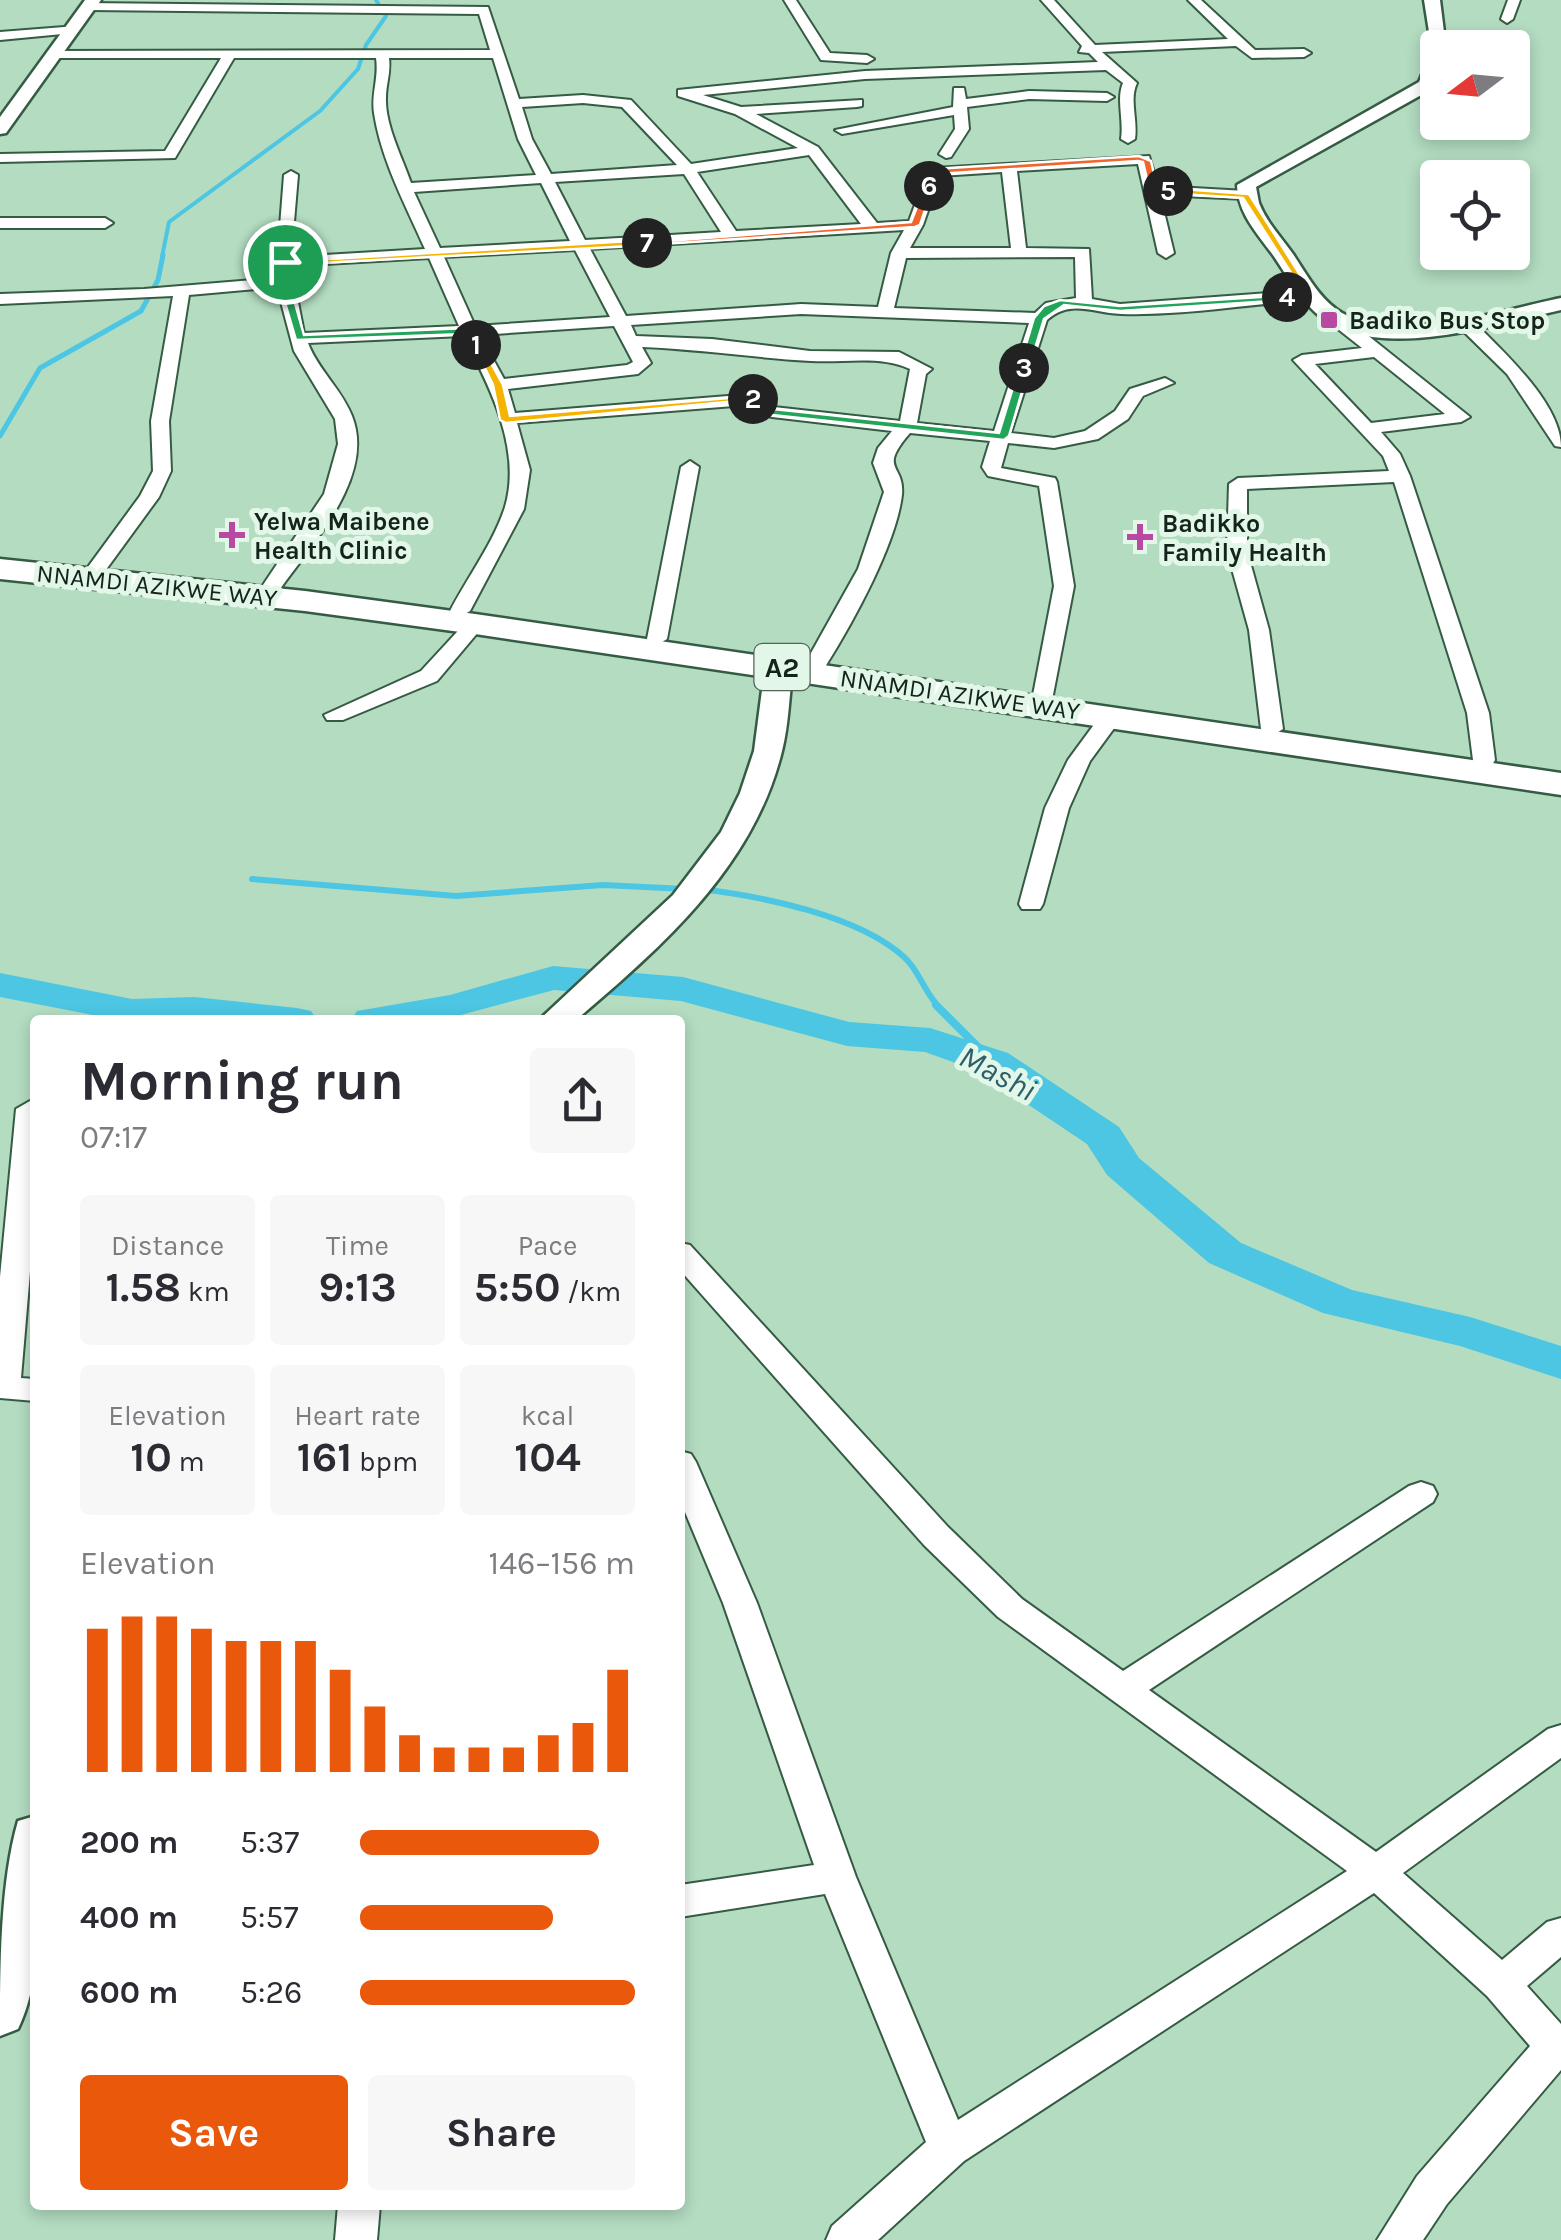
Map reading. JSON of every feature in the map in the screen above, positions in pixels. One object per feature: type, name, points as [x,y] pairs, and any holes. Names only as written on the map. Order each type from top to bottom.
[{"type":"highway","name":"NNAMDI AZIKWE WAY","points":[[0,557],[272,585],[779,667],[1561,784]]},
{"type":"highway","name":"NNAMDI AZIKWE WAY","points":[[0,569],[657,639],[1561,772]]},
{"type":"street","points":[[790,0],[826,57],[882,58]]},
{"type":"street","points":[[1046,0],[1090,49],[1130,83],[1124,94],[1131,118],[1128,140]]},
{"type":"street","points":[[1194,0],[1256,55],[1304,54]]},
{"type":"street","points":[[1432,0],[1436,30]]},
{"type":"street","points":[[1507,19],[1514,0]]},
{"type":"street","points":[[2,124],[90,3],[392,11],[482,8],[525,138],[642,363],[640,368],[498,385]]},
{"type":"street","points":[[0,36],[73,28]]},
{"type":"street","points":[[1070,50],[1240,42]]},
{"type":"street","points":[[0,158],[172,154],[230,53]]},
{"type":"street","points":[[54,54],[500,54]]},
{"type":"street","points":[[335,716],[428,676],[467,617],[514,508],[521,470],[498,385],[468,331],[404,188],[382,119],[378,96],[386,76],[378,54]]},
{"type":"street","points":[[946,154],[962,129],[956,55]]},
{"type":"street","points":[[872,227],[813,150],[740,111],[683,93],[865,75],[1108,66]]},
{"type":"street","points":[[1056,88],[1128,86]]},
{"type":"street","points":[[1364,429],[1462,416],[1334,318],[1311,295],[1253,212],[1246,185],[1420,88]]},
{"type":"street","points":[[515,104],[579,93],[626,102],[688,169],[733,238]]},
{"type":"street","points":[[710,102],[801,93],[815,106]]},
{"type":"street","points":[[842,130],[920,123],[959,107],[1029,95],[1107,97]]},
{"type":"street","points":[[740,111],[857,103]]},
{"type":"street","points":[[404,188],[688,169],[813,150]]},
{"type":"street","points":[[885,310],[899,253],[915,225],[934,172],[1139,158],[1147,161],[1166,252]]},
{"type":"street","points":[[1008,168],[1019,252]]},
{"type":"street","points":[[272,585],[329,502],[342,475],[348,447],[344,419],[333,395],[313,373],[300,338],[284,272],[291,175]]},
{"type":"street","points":[[1153,190],[1246,196]]},
{"type":"street","points":[[0,223],[106,223]]},
{"type":"street","points":[[0,300],[144,294],[284,272],[436,255],[915,225]]},
{"type":"street","points":[[899,253],[1084,252],[1084,302]]},
{"type":"street","points":[[98,566],[149,497],[162,472],[160,421],[172,291]]},
{"type":"street","points":[[1044,695],[1064,586],[1048,482],[991,470],[1039,318],[1052,306],[1084,302],[1120,308],[1311,295]]},
{"type":"street","points":[[1334,318],[1386,332],[1561,304]]},
{"type":"street","points":[[300,338],[800,309],[1039,318]]},
{"type":"street","points":[[1463,322],[1513,371],[1561,442]]},
{"type":"street","points":[[628,341],[712,344],[810,356],[899,357],[923,368],[918,371],[908,424],[887,448],[882,463],[894,492],[868,569],[817,662]]},
{"type":"street","points":[[1380,351],[1302,360],[1390,454],[1401,476],[1478,714],[1484,760]]},
{"type":"street","points":[[506,420],[753,399],[757,407],[772,412],[1054,443],[1098,435],[1131,406],[1136,394],[1165,383]]},
{"type":"street","points":[[657,639],[690,467]]},
{"type":"street","points":[[1272,729],[1259,630],[1237,552],[1238,484],[1401,476]]},
{"type":"street","points":[[562,1015],[712,871],[747,808],[768,753],[779,667]]},
{"type":"street","points":[[1031,904],[1057,808],[1080,760],[1112,716]]},
{"type":"street","points":[[13,1388],[30,1108]]},
{"type":"street","points":[[685,1262],[936,1536],[1010,1608],[1376,1872],[1501,1984],[1558,2049],[1432,2190],[1398,2240]]},
{"type":"street","points":[[685,1474],[740,1604],[837,1877],[949,2148]]},
{"type":"street","points":[[1125,1688],[1421,1494]]},
{"type":"street","points":[[847,2240],[949,2148],[1376,1872],[1561,1739]]},
{"type":"street","points":[[13,2000],[30,1872]]},
{"type":"street","points":[[685,1900],[837,1877]]},
{"type":"street","points":[[1501,1984],[1561,1934]]},
{"type":"street","points":[[356,2240],[359,2210]]},
{"type":"waterway","points":[[162,257],[169,222],[320,111],[358,69],[366,45],[386,16],[376,0]]},
{"type":"waterway","points":[[0,436],[40,368],[141,311],[158,280],[163,255]]},
{"type":"waterway","points":[[252,879],[456,896],[603,885],[686,889]]},
{"type":"waterway","points":[[700,889],[807,910],[861,930],[904,957],[939,1007]]},
{"type":"waterway","name":"Mashi","points":[[401,1015],[454,1006],[553,978],[683,989],[847,1034],[930,1040],[993,1062],[1104,1136],[1122,1166],[1225,1253],[1339,1302],[1470,1333],[1561,1363]]},
{"type":"waterway","name":"Mashi","points":[[0,985],[132,1011],[194,1009],[250,1015]]},
{"type":"waterway","points":[[936,1005],[993,1062]]},
{"type":"place","name":"Badiko Bus Stop","points":[[1329,320]]},
{"type":"place","name":"Yelwa Maibene Health Clinic","points":[[232,535]]},
{"type":"place","name":"Badikko Family Health","points":[[1140,537]]},
{"type":"route","points":[[1139,158],[1147,161],[1153,190],[1246,196],[1311,295],[1120,308],[1084,302],[1052,306],[1039,318],[1004,436],[772,412],[757,407],[753,399],[506,420],[498,385],[468,331],[300,338],[284,282],[285,262],[915,225],[934,172],[1139,158]]}]
